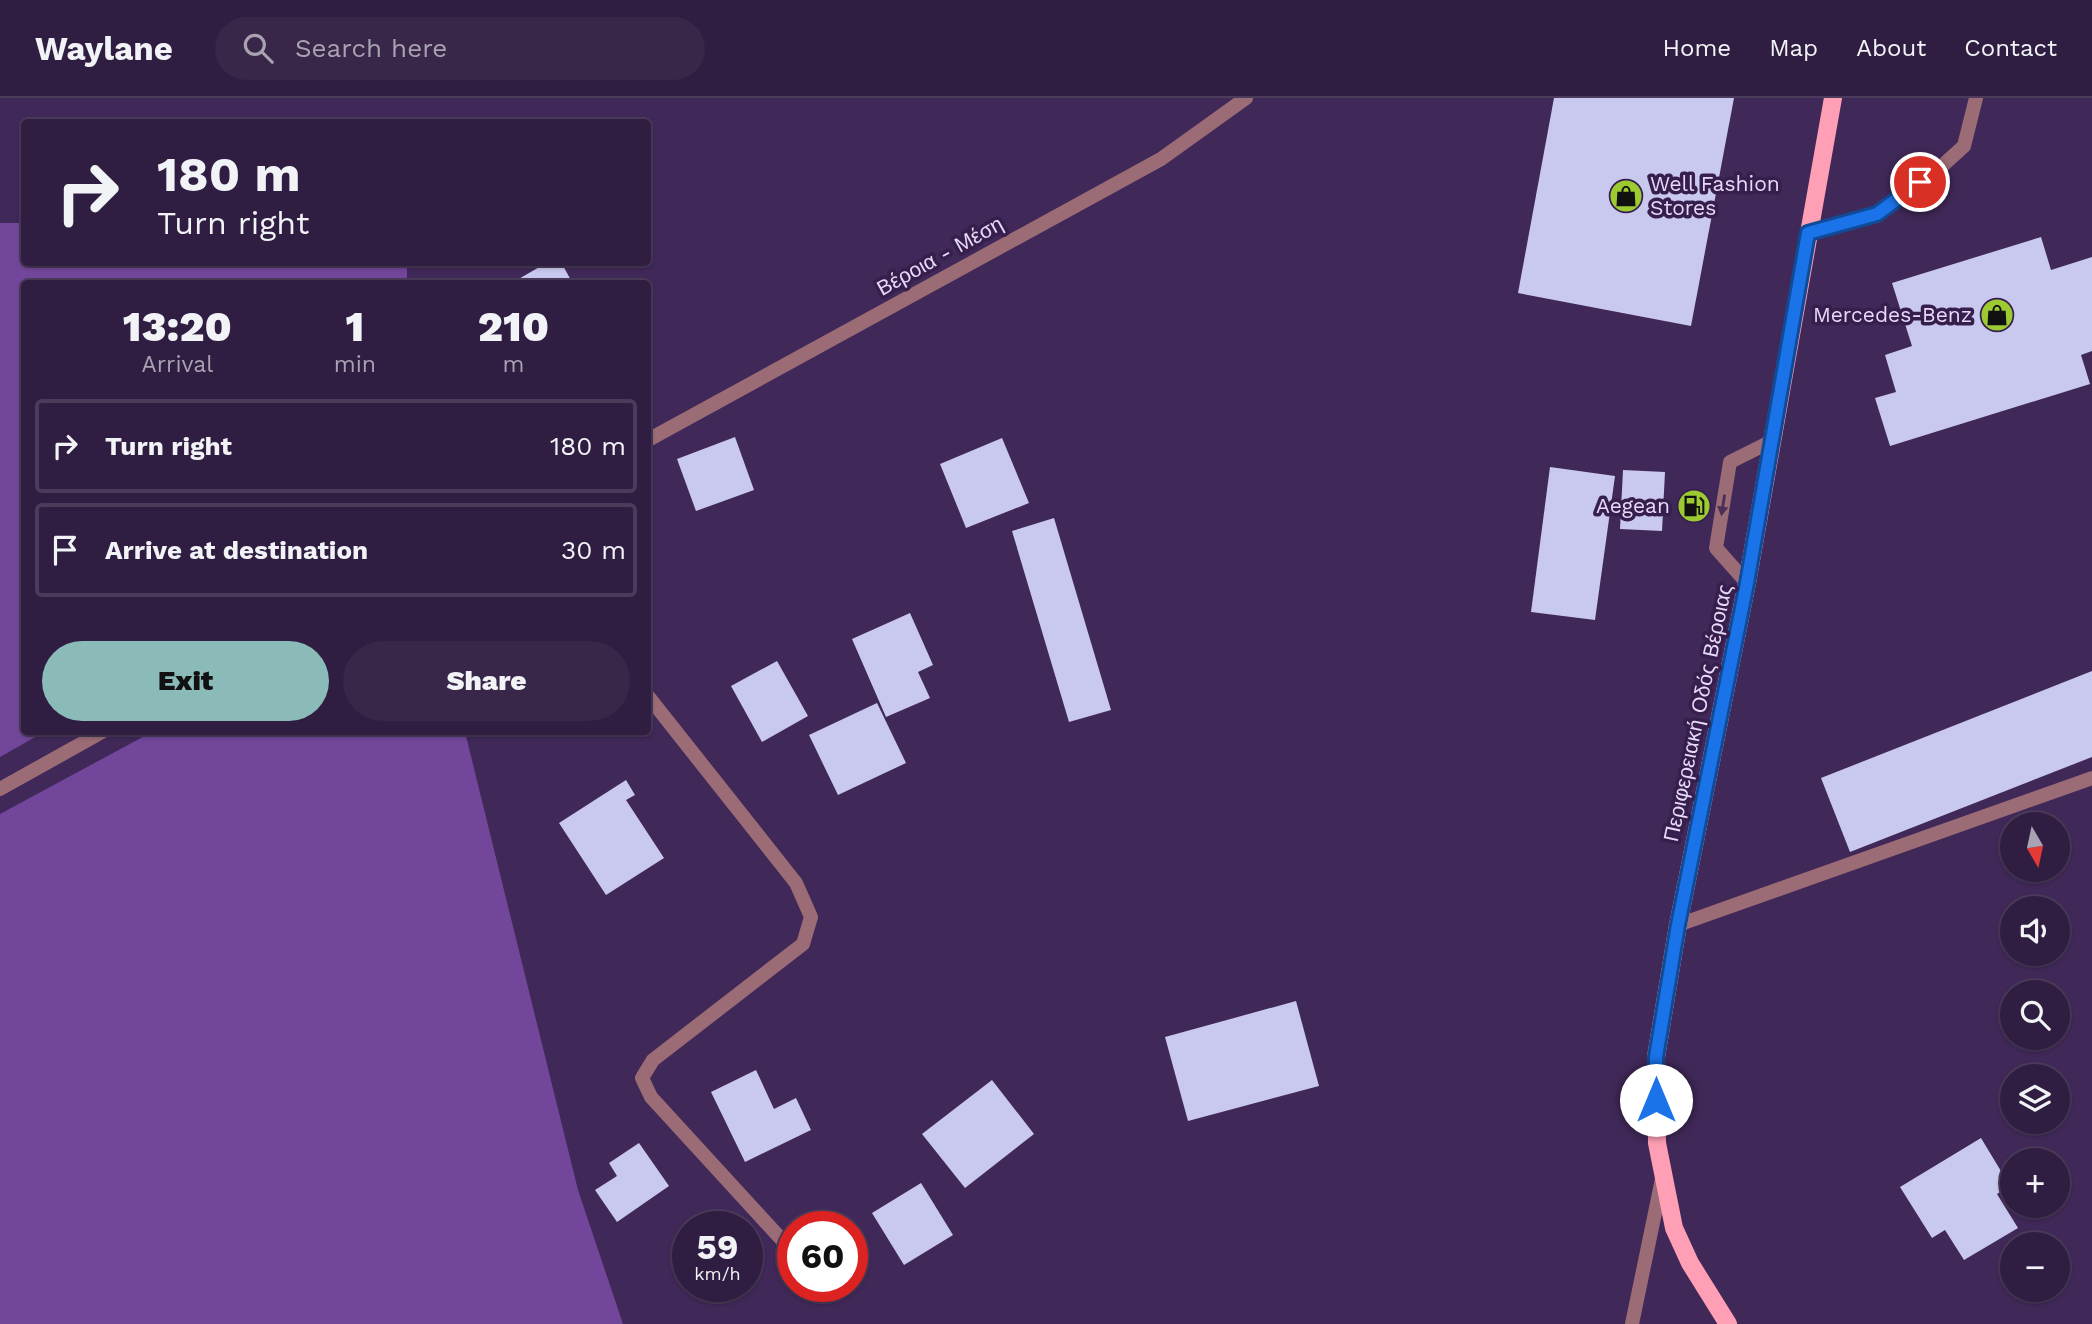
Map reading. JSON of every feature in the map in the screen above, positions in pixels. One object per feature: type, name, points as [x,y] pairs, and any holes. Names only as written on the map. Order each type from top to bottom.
[{"type":"main road","name":"Περιφερειακή Οδός Βέροιας","points":[[1728,1324],[1689,1263],[1674,1228],[1662,1179],[1657,1143],[1656,1057],[1678,925],[1747,583],[1833,98]]},
{"type":"street","name":"Βέροια - Μέση","points":[[651,438],[1161,159],[1246,98]]},
{"type":"street","points":[[1808,233],[1877,214],[1942,166],[1964,146],[1976,98]]},
{"type":"street","points":[[1747,583],[1716,548],[1730,462],[1772,441]]},
{"type":"street","points":[[651,700],[796,883],[811,918],[803,944],[653,1060],[642,1078],[651,1097],[777,1235]]},
{"type":"street","points":[[0,789],[97,735]]},
{"type":"street","points":[[1678,925],[2092,778]]},
{"type":"street","points":[[1632,1324],[1662,1179]]},
{"type":"shaded area","points":[[0,223],[21,223],[21,266],[407,266],[407,280],[21,280],[21,735],[39,735],[0,757]]},
{"type":"shaded area","points":[[146,735],[466,735],[578,1190],[623,1324],[0,1324],[0,814]]},
{"type":"building","name":"Well Fashion Stores","points":[[1554,98],[1734,98],[1691,326],[1518,293]]},
{"type":"building","name":"Mercedes-Benz","points":[[2041,237],[2051,270],[2092,257],[2092,351],[2081,355],[2090,384],[1890,446],[1875,398],[1896,392],[1885,355],[1912,346],[1892,283]]},
{"type":"building","points":[[541,266],[563,266],[571,280],[517,280]]},
{"type":"building","points":[[735,437],[754,490],[696,511],[677,459]]},
{"type":"building","points":[[1002,438],[1029,503],[966,528],[940,464]]},
{"type":"building","points":[[1550,467],[1615,476],[1595,620],[1531,612]]},
{"type":"building","points":[[1623,470],[1665,472],[1662,531],[1620,529]]},
{"type":"building","points":[[1054,518],[1111,710],[1069,722],[1012,531]]},
{"type":"building","points":[[910,613],[933,665],[918,672],[930,698],[886,717],[852,639]]},
{"type":"building","points":[[777,661],[808,716],[762,742],[731,686]]},
{"type":"building","points":[[2092,671],[2092,757],[1850,852],[1821,778]]},
{"type":"building","points":[[877,703],[906,763],[838,795],[809,735]]},
{"type":"building","points":[[626,780],[635,795],[626,800],[664,858],[606,895],[559,823]]},
{"type":"building","points":[[1296,1001],[1319,1086],[1188,1121],[1165,1037]]},
{"type":"building","points":[[756,1070],[774,1109],[796,1098],[811,1130],[745,1162],[711,1092]]},
{"type":"building","points":[[992,1080],[1034,1134],[965,1188],[922,1134]]},
{"type":"building","points":[[1981,1138],[2000,1169],[2000,1192],[1997,1194],[2000,1199],[2000,1218],[2012,1218],[2018,1228],[2011,1232],[2000,1232],[2000,1239],[1964,1260],[1945,1230],[1932,1238],[1900,1187]]},
{"type":"building","points":[[639,1143],[669,1186],[617,1222],[595,1190],[617,1176],[609,1163]]},
{"type":"building","points":[[921,1183],[953,1235],[904,1265],[872,1213]]},
{"type":"place","name":"Well Fashion Stores","points":[[1626,196]]},
{"type":"place","name":"Mercedes-Benz","points":[[1997,315]]},
{"type":"place","name":"Aegean","points":[[1694,506]]},
{"type":"route","points":[[1656,1100],[1656,1057],[1678,925],[1747,583],[1808,233],[1877,214],[1920,182]]}]
